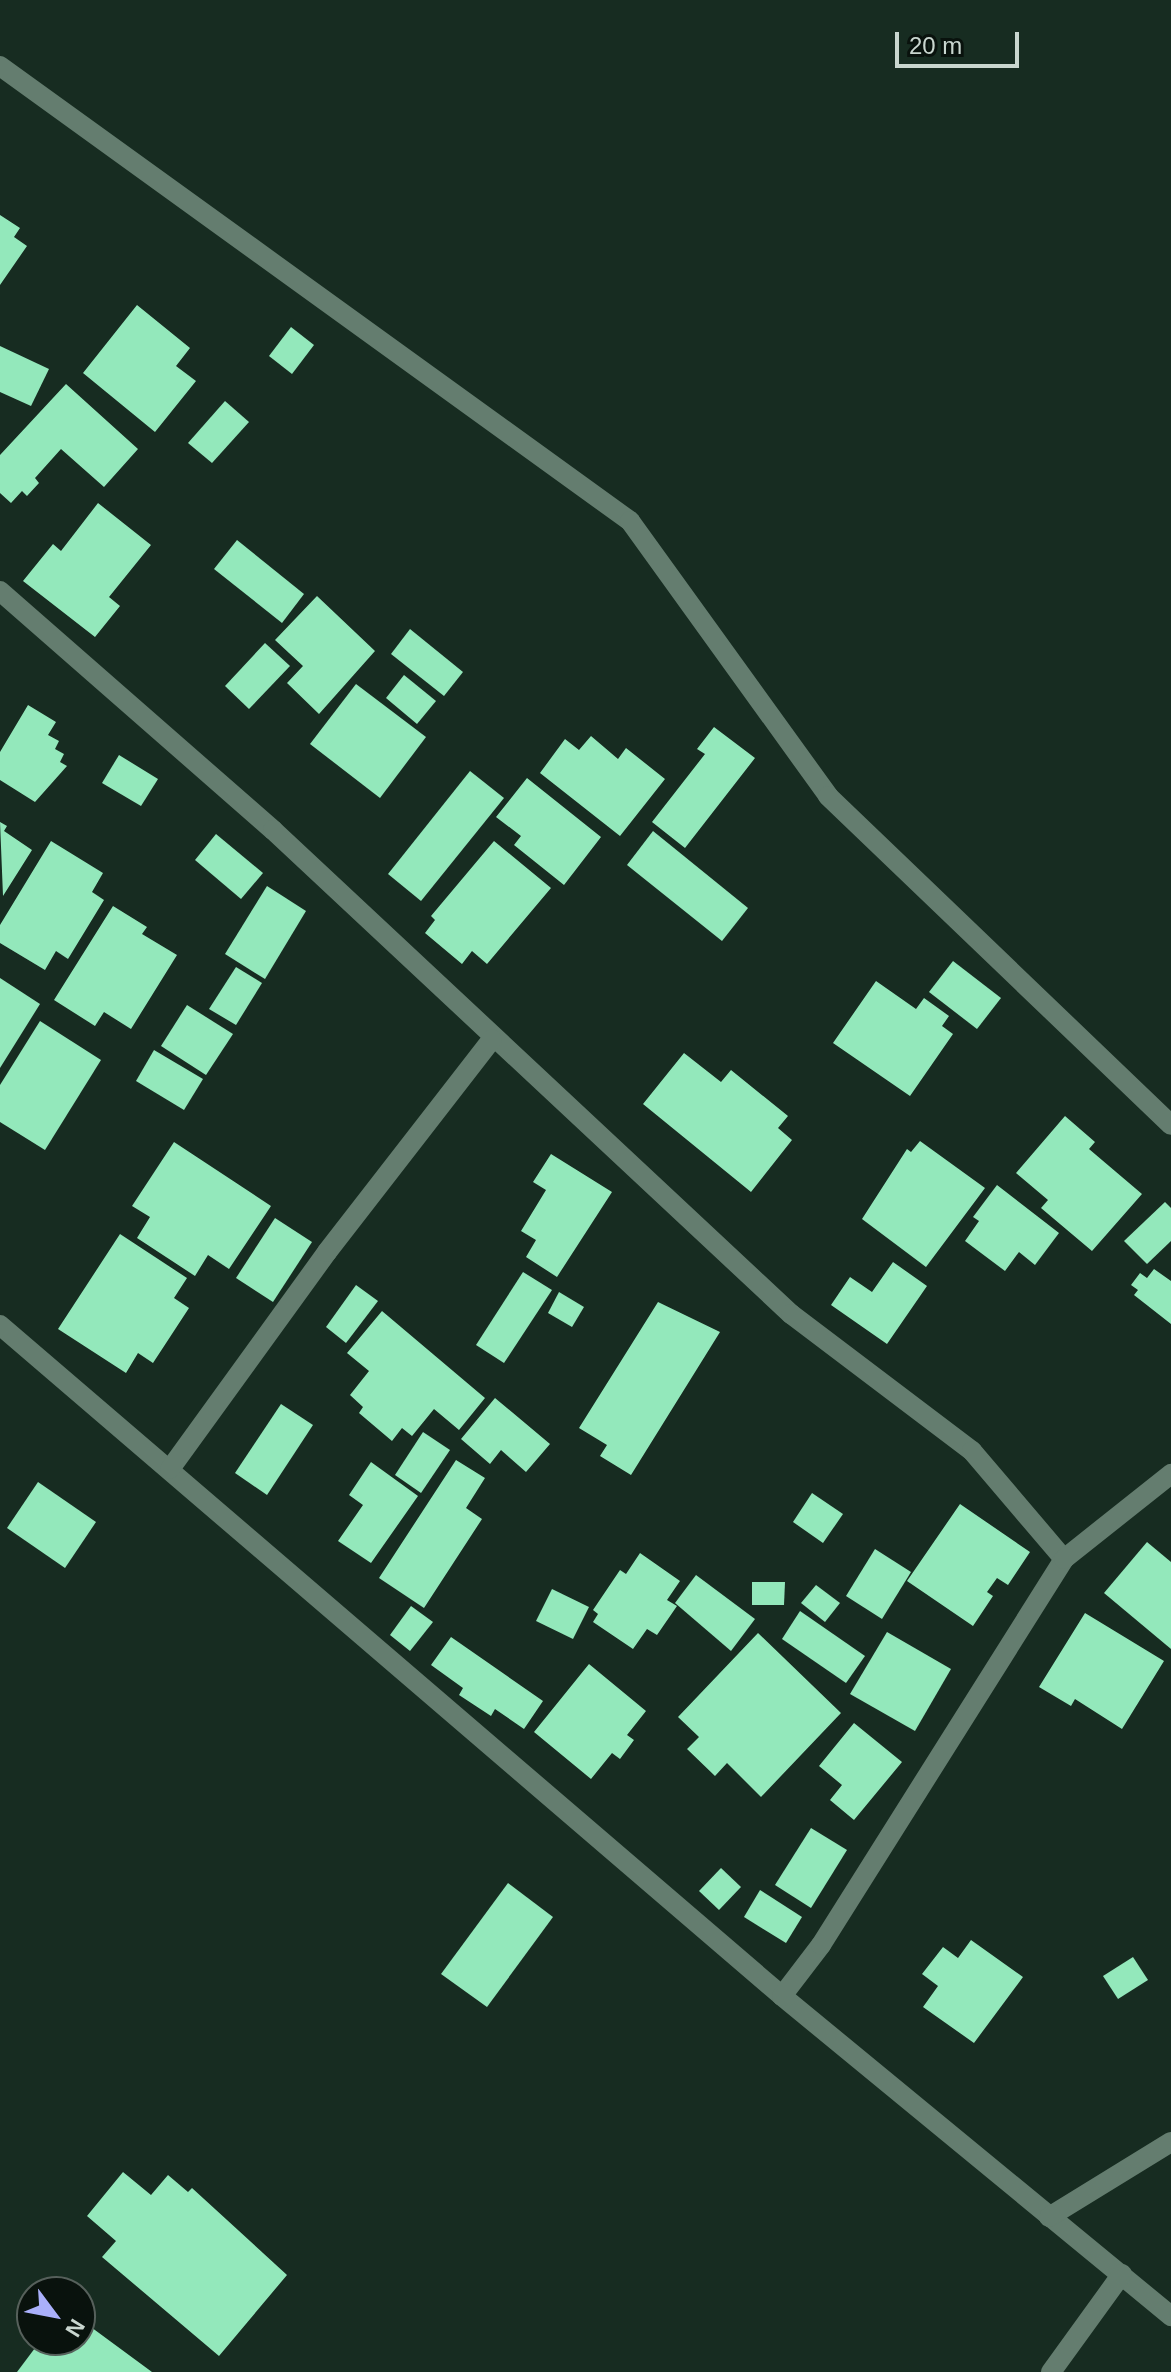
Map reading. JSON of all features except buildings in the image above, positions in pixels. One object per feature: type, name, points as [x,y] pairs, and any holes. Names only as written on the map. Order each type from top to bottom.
[{"type":"street","points":[[0,66],[630,521],[828,796],[1171,1125]]},
{"type":"street","points":[[0,591],[273,830],[492,1039],[791,1314],[972,1451],[1064,1559]]},
{"type":"street","points":[[170,1469],[327,1252],[492,1039]]},
{"type":"street","points":[[0,1325],[782,1996],[1171,2316]]},
{"type":"street","points":[[782,1996],[821,1945],[1064,1559],[1171,1474]]},
{"type":"street","points":[[1049,2217],[1171,2142]]},
{"type":"street","points":[[1051,2372],[1122,2274]]}]
